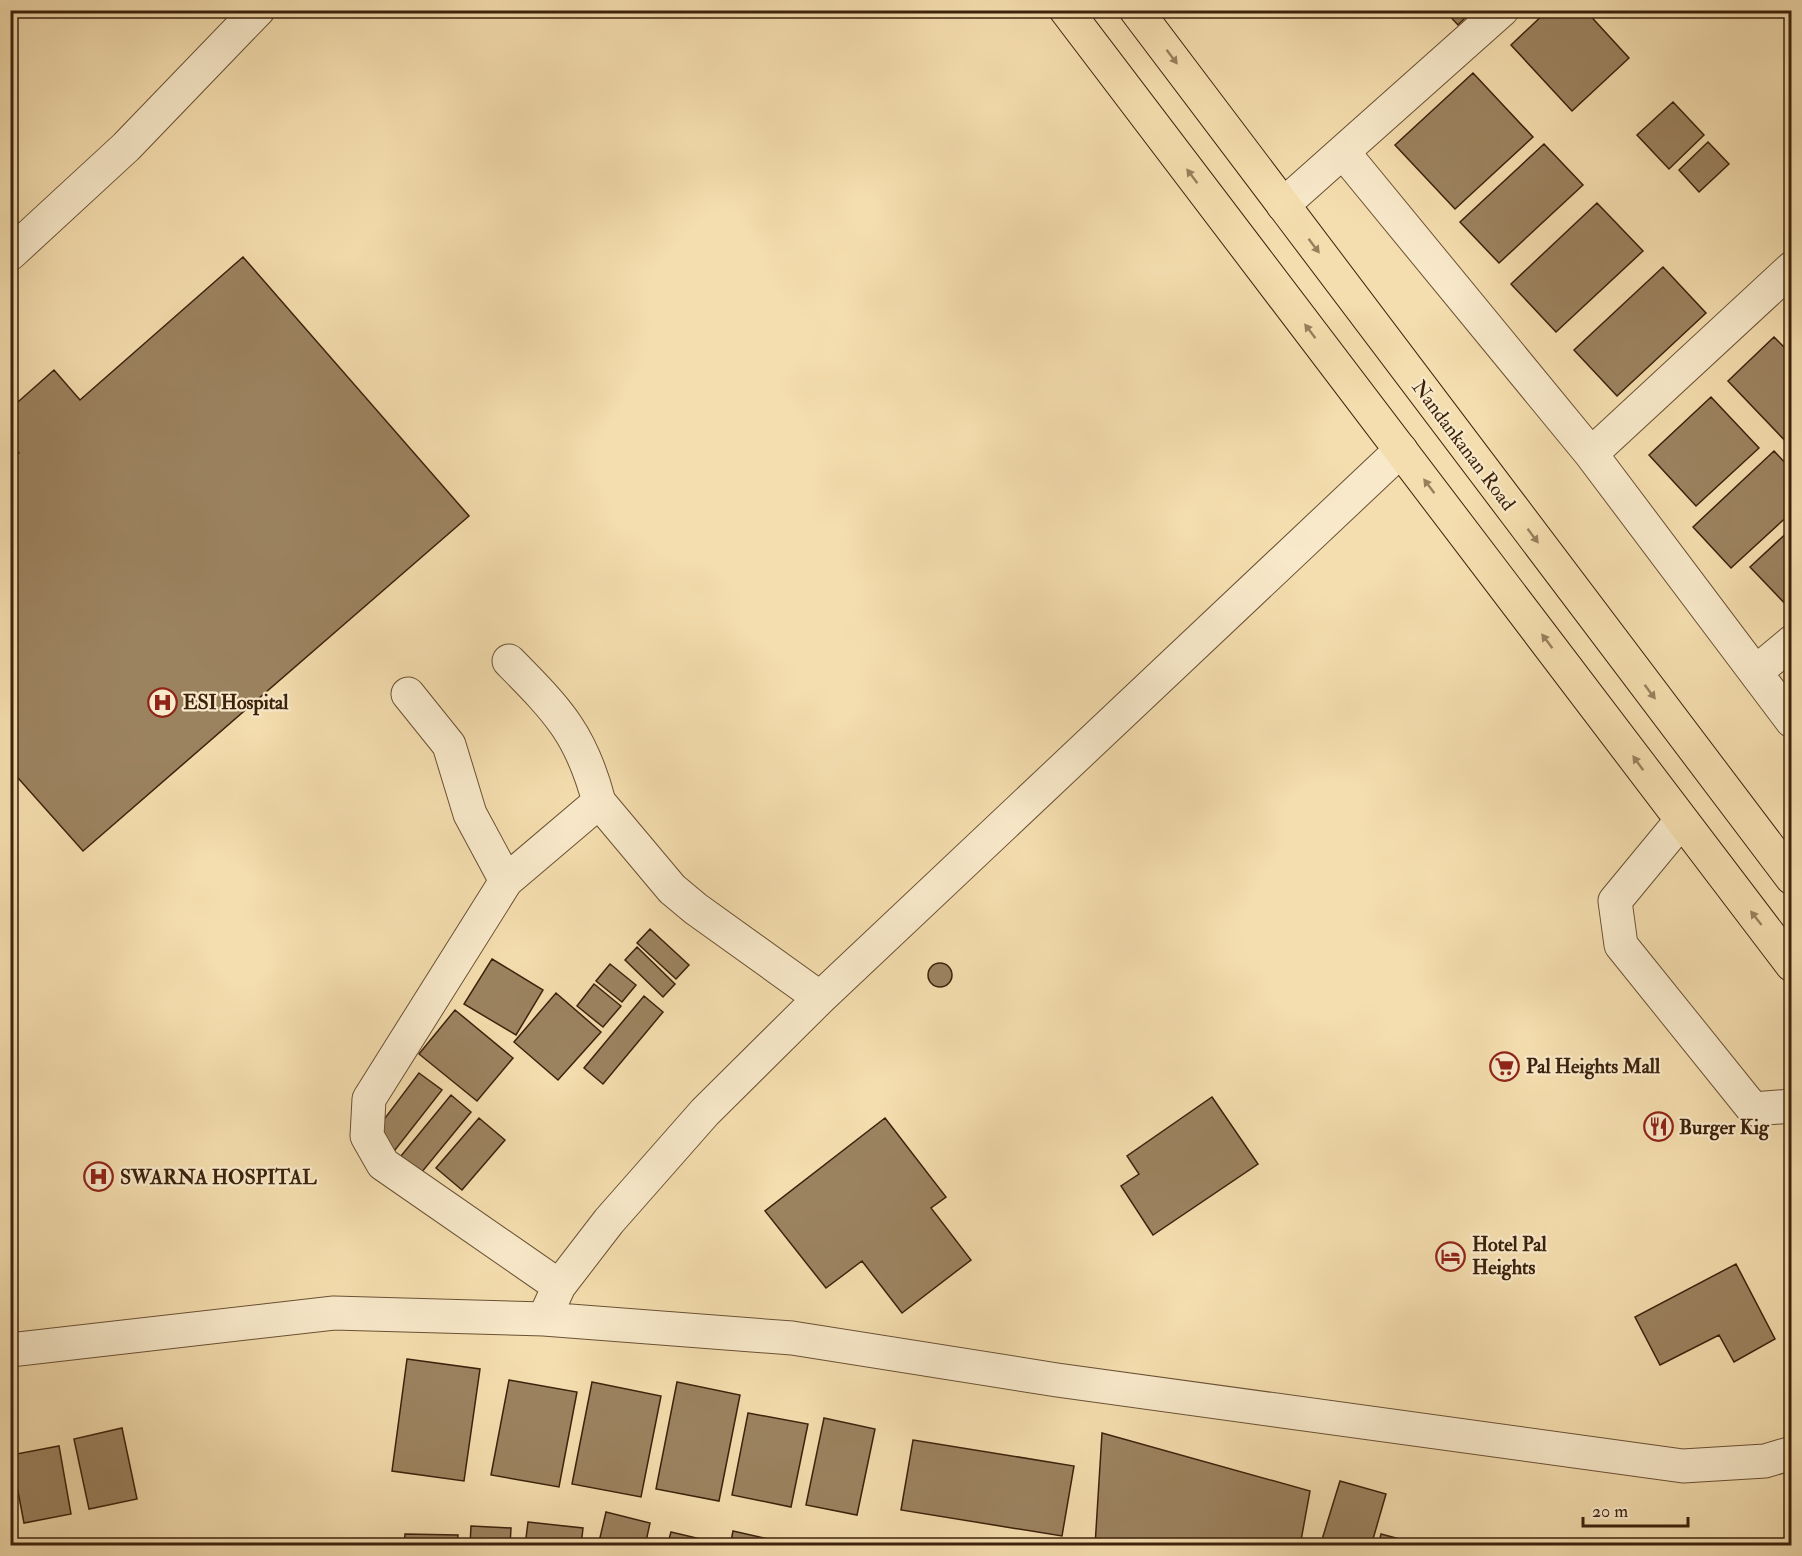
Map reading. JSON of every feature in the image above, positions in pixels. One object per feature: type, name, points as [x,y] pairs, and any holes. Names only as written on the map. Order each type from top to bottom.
[{"type":"main road","points":[[1066,10],[1791,965]]},
{"type":"main road","name":"Nandankanan Road","points":[[1136,10],[1791,878]]},
{"type":"main road","points":[[1582,687],[1621,653]]},
{"type":"street","points":[[10,254],[126,147],[258,10]]},
{"type":"street","points":[[1283,205],[1502,10]]},
{"type":"street","points":[[1343,152],[1591,454],[1791,721]]},
{"type":"street","points":[[1591,454],[1791,268]]},
{"type":"street","points":[[544,1319],[560,1286],[609,1221],[705,1112],[820,998],[1401,450]]},
{"type":"street","points":[[1756,672],[1791,642]]},
{"type":"street","points":[[509,661],[547,700],[574,733],[590,768],[599,802],[672,889],[696,909],[820,998]]},
{"type":"street","points":[[408,694],[449,744],[470,814],[506,881]]},
{"type":"street","points":[[560,1286],[383,1164],[367,1136],[369,1099],[506,881],[599,802]]},
{"type":"street","points":[[1681,821],[1615,902],[1621,945],[1753,1108],[1791,1106]]},
{"type":"street","points":[[10,1350],[125,1335],[334,1313],[544,1319],[792,1338],[1057,1380],[1683,1466],[1766,1461],[1791,1453]]},
{"type":"building","points":[[1444,10],[1473,10],[1458,25]]},
{"type":"building","points":[[1548,10],[1585,10],[1629,58],[1572,111],[1511,45]]},
{"type":"building","points":[[1473,73],[1533,137],[1455,209],[1395,145]]},
{"type":"building","points":[[1673,102],[1704,135],[1669,169],[1637,135]]},
{"type":"building","points":[[1708,142],[1729,164],[1699,192],[1679,170]]},
{"type":"building","points":[[1544,144],[1583,185],[1499,263],[1460,222]]},
{"type":"building","points":[[1597,203],[1643,251],[1556,332],[1511,284]]},
{"type":"building","name":"ESI Hospital","points":[[243,257],[469,516],[83,851],[10,769],[10,460],[19,453],[10,443],[10,409],[54,370],[80,400]]},
{"type":"building","points":[[1663,267],[1706,313],[1617,396],[1574,350]]},
{"type":"building","points":[[1774,337],[1792,355],[1792,448],[1728,381]]},
{"type":"building","points":[[1711,397],[1759,448],[1696,506],[1649,455]]},
{"type":"building","points":[[1774,451],[1792,470],[1792,512],[1731,568],[1693,527]]},
{"type":"building","points":[[1792,528],[1792,611],[1750,567]]},
{"type":"building","points":[[650,929],[689,965],[676,979],[637,943]]},
{"type":"building","points":[[637,947],[675,984],[663,997],[625,960]]},
{"type":"building","points":[[492,959],[543,990],[516,1035],[464,1004]]},
{"type":"building","points":[[935,963],[945,963],[952,970],[952,980],[945,987],[935,987],[928,980],[928,970]]},
{"type":"building","points":[[610,964],[636,985],[622,1002],[596,981]]},
{"type":"building","points":[[594,984],[621,1006],[603,1027],[577,1006]]},
{"type":"building","points":[[556,993],[601,1032],[558,1080],[514,1042]]},
{"type":"building","points":[[644,996],[663,1012],[603,1084],[584,1068]]},
{"type":"building","points":[[455,1010],[513,1058],[477,1101],[419,1054]]},
{"type":"building","points":[[419,1073],[442,1090],[395,1150],[373,1134]]},
{"type":"building","points":[[451,1095],[471,1112],[421,1173],[401,1156]]},
{"type":"building","points":[[1212,1097],[1258,1164],[1153,1235],[1121,1186],[1139,1174],[1127,1156]]},
{"type":"building","points":[[479,1118],[505,1140],[462,1190],[436,1168]]},
{"type":"building","points":[[885,1118],[946,1197],[931,1208],[971,1260],[902,1313],[862,1261],[826,1288],[765,1211]]},
{"type":"building","points":[[1736,1264],[1775,1339],[1734,1362],[1719,1335],[1660,1365],[1635,1317]]},
{"type":"building","points":[[407,1359],[480,1369],[464,1481],[392,1471]]},
{"type":"building","points":[[509,1380],[577,1392],[559,1487],[491,1475]]},
{"type":"building","points":[[592,1382],[661,1396],[641,1497],[572,1484]]},
{"type":"building","points":[[677,1382],[740,1395],[719,1501],[656,1489]]},
{"type":"building","points":[[748,1413],[808,1424],[791,1507],[732,1495]]},
{"type":"building","points":[[824,1418],[875,1429],[857,1515],[806,1505]]},
{"type":"building","points":[[122,1428],[137,1499],[89,1509],[74,1439]]},
{"type":"building","points":[[1102,1433],[1310,1491],[1300,1546],[1095,1546]]},
{"type":"building","points":[[913,1440],[1074,1466],[1062,1536],[901,1510]]},
{"type":"building","points":[[59,1446],[71,1514],[24,1523],[11,1455]]},
{"type":"building","points":[[1340,1481],[1386,1494],[1371,1546],[1320,1546]]},
{"type":"building","points":[[606,1512],[650,1523],[645,1546],[598,1546]]},
{"type":"building","points":[[528,1522],[583,1528],[581,1546],[525,1546]]},
{"type":"building","points":[[471,1526],[511,1528],[510,1546],[470,1546]]},
{"type":"building","points":[[733,1531],[790,1544],[790,1546],[730,1546]]},
{"type":"building","points":[[671,1532],[718,1543],[718,1546],[667,1546]]},
{"type":"building","points":[[405,1534],[458,1535],[457,1546],[404,1546]]},
{"type":"building","points":[[1381,1534],[1426,1546],[1378,1546]]},
{"type":"place","name":"ESI Hospital","points":[[162,702]]},
{"type":"place","name":"Pal Heights Mall","points":[[1505,1066]]},
{"type":"place","name":"Burger Kig","points":[[1658,1127]]},
{"type":"place","name":"SWARNA HOSPITAL","points":[[99,1177]]},
{"type":"place","name":"Hotel Pal Heights","points":[[1451,1256]]}]
